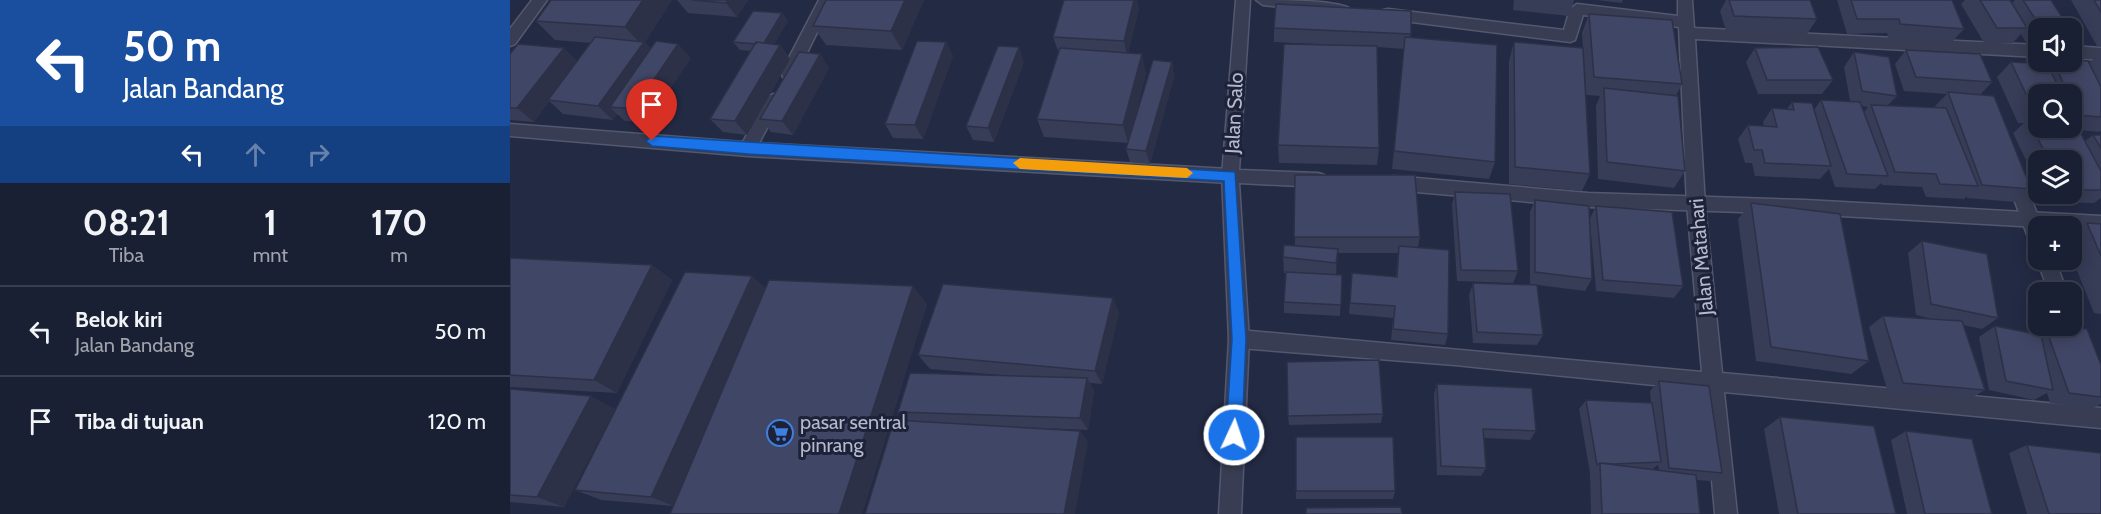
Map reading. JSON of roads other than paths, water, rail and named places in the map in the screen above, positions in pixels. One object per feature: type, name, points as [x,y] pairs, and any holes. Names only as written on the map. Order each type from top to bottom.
[{"type":"street","points":[[510,40],[540,0]]},
{"type":"street","points":[[748,149],[826,0]]},
{"type":"street","name":"Jalan Salo","points":[[1230,514],[1239,339],[1230,176],[1243,0]]},
{"type":"street","points":[[1263,0],[1355,10]]},
{"type":"street","name":"Jalan Matahari","points":[[1685,0],[1696,206],[1726,514]]},
{"type":"street","points":[[1378,13],[1570,36],[1577,9],[1687,27],[1965,53],[2028,51]]},
{"type":"street","points":[[1954,29],[1965,53]]},
{"type":"street","points":[[2082,53],[2101,54]]},
{"type":"street","points":[[510,130],[748,149],[1338,181]]},
{"type":"street","points":[[2005,155],[2029,216]]},
{"type":"street","points":[[1373,182],[1588,200],[1696,206],[1805,207],[2028,220]]},
{"type":"street","points":[[2082,222],[2101,223]]},
{"type":"street","points":[[1239,339],[1383,349],[1929,405],[2101,418]]},
{"type":"place","name":"pasar sentral pinrang","points":[[780,433]]}]
